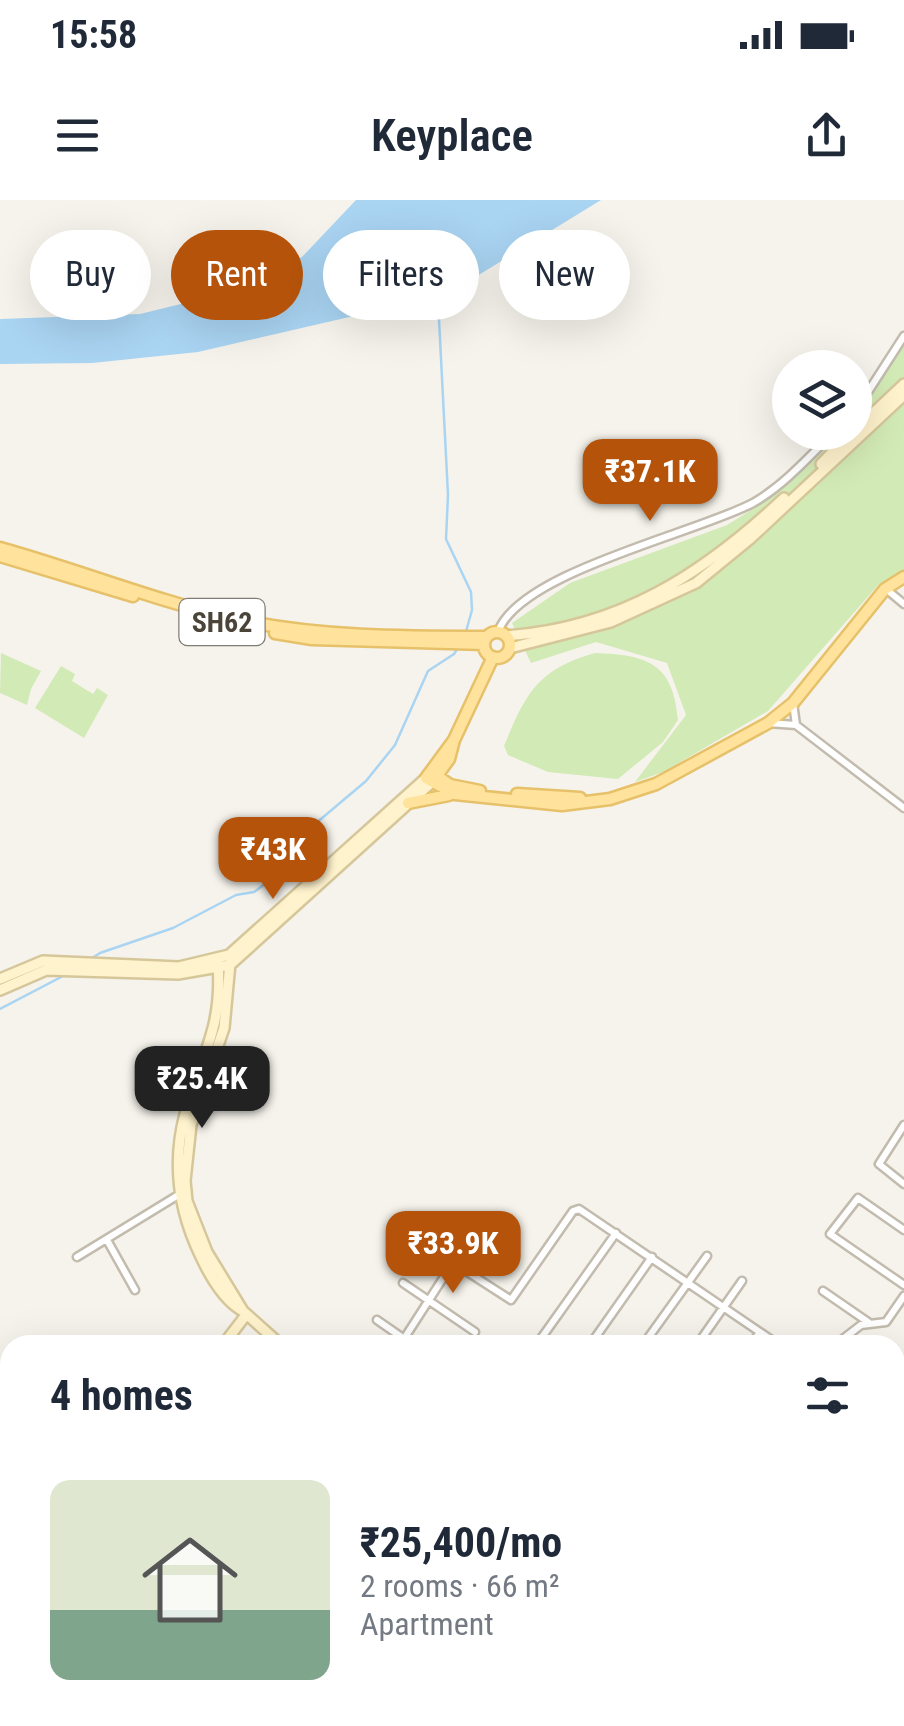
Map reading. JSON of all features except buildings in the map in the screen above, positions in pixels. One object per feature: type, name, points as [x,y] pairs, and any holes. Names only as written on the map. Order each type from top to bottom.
[{"type":"main road","points":[[872,414],[904,384]]},
{"type":"main road","points":[[490,640],[610,622],[696,582],[751,538],[904,395]]},
{"type":"main road","points":[[490,640],[568,628],[602,617],[702,568],[747,532],[834,450]]},
{"type":"main road","name":"SH62","points":[[0,552],[246,628],[312,639],[490,640]]},
{"type":"main road","points":[[408,803],[457,791],[600,802],[656,784],[768,723],[792,704],[885,589],[904,577]]},
{"type":"main road","points":[[490,640],[502,656],[493,657],[487,652],[490,640]]},
{"type":"main road","points":[[244,1313],[196,1229],[185,1181],[191,1125],[224,1028],[230,960],[431,778],[454,740],[493,657]]},
{"type":"main road","points":[[195,973],[245,955],[408,803],[448,761],[454,740]]},
{"type":"main road","points":[[448,761],[457,791]]},
{"type":"main road","points":[[431,778],[457,791]]},
{"type":"main road","points":[[228,1000],[245,955]]},
{"type":"main road","points":[[0,990],[6,979],[43,961],[195,973],[208,977],[219,992]]},
{"type":"main road","points":[[126,969],[218,965]]},
{"type":"main road","points":[[218,965],[216,1028],[184,1116],[180,1194],[183,1212],[205,1265],[233,1306],[269,1335]]},
{"type":"main road","points":[[230,1335],[244,1313]]},
{"type":"street","points":[[872,386],[904,336]]},
{"type":"street","points":[[490,640],[509,614],[562,579],[757,501],[814,450]]},
{"type":"street","points":[[885,589],[904,604]]},
{"type":"street","points":[[792,704],[796,725]]},
{"type":"street","points":[[768,723],[796,725],[904,808]]},
{"type":"street","points":[[904,1126],[880,1164],[904,1184]]},
{"type":"street","points":[[77,1257],[180,1194]]},
{"type":"street","points":[[904,1230],[858,1198],[830,1234],[904,1285]]},
{"type":"street","points":[[427,1246],[510,1300],[576,1209],[765,1335]]},
{"type":"street","points":[[406,1335],[476,1227]]},
{"type":"street","points":[[544,1335],[616,1233]]},
{"type":"street","points":[[106,1240],[135,1290]]},
{"type":"street","points":[[650,1335],[707,1256]]},
{"type":"street","points":[[597,1335],[652,1257]]},
{"type":"street","points":[[704,1335],[742,1281]]},
{"type":"street","points":[[402,1283],[475,1332]]},
{"type":"street","points":[[824,1290],[869,1323]]},
{"type":"street","points":[[851,1335],[869,1323],[886,1322],[904,1296]]},
{"type":"street","points":[[376,1320],[394,1335]]},
{"type":"green space","points":[[904,341],[904,570],[879,584],[768,711],[663,772],[635,782],[686,715],[667,663],[596,642],[531,663],[512,623],[570,583],[727,525],[769,499],[820,450],[872,450],[872,396]]},
{"type":"green space","points":[[1,653],[41,671],[27,705],[0,693]]},
{"type":"green space","points":[[595,653],[630,656],[664,674],[678,720],[663,742],[618,779],[548,772],[508,755],[504,746],[536,686],[559,667]]},
{"type":"green space","points":[[61,666],[75,674],[72,681],[93,694],[97,688],[108,695],[84,738],[35,708]]},
{"type":"water","points":[[356,200],[601,200],[552,230],[499,230],[499,263],[479,275],[479,230],[328,230]]},
{"type":"water","points":[[323,235],[323,320],[336,320],[198,352],[92,363],[0,364],[0,319],[151,320],[151,311],[171,306],[171,320],[303,320],[303,256]]},
{"type":"waterway","points":[[439,320],[448,495],[446,539],[471,592],[472,610],[465,635]]},
{"type":"waterway","points":[[89,960],[173,928],[236,895],[254,892],[287,868],[315,824],[366,781],[395,745],[428,671],[454,654],[459,646]]},
{"type":"waterway","points":[[0,1009],[65,975]]}]
